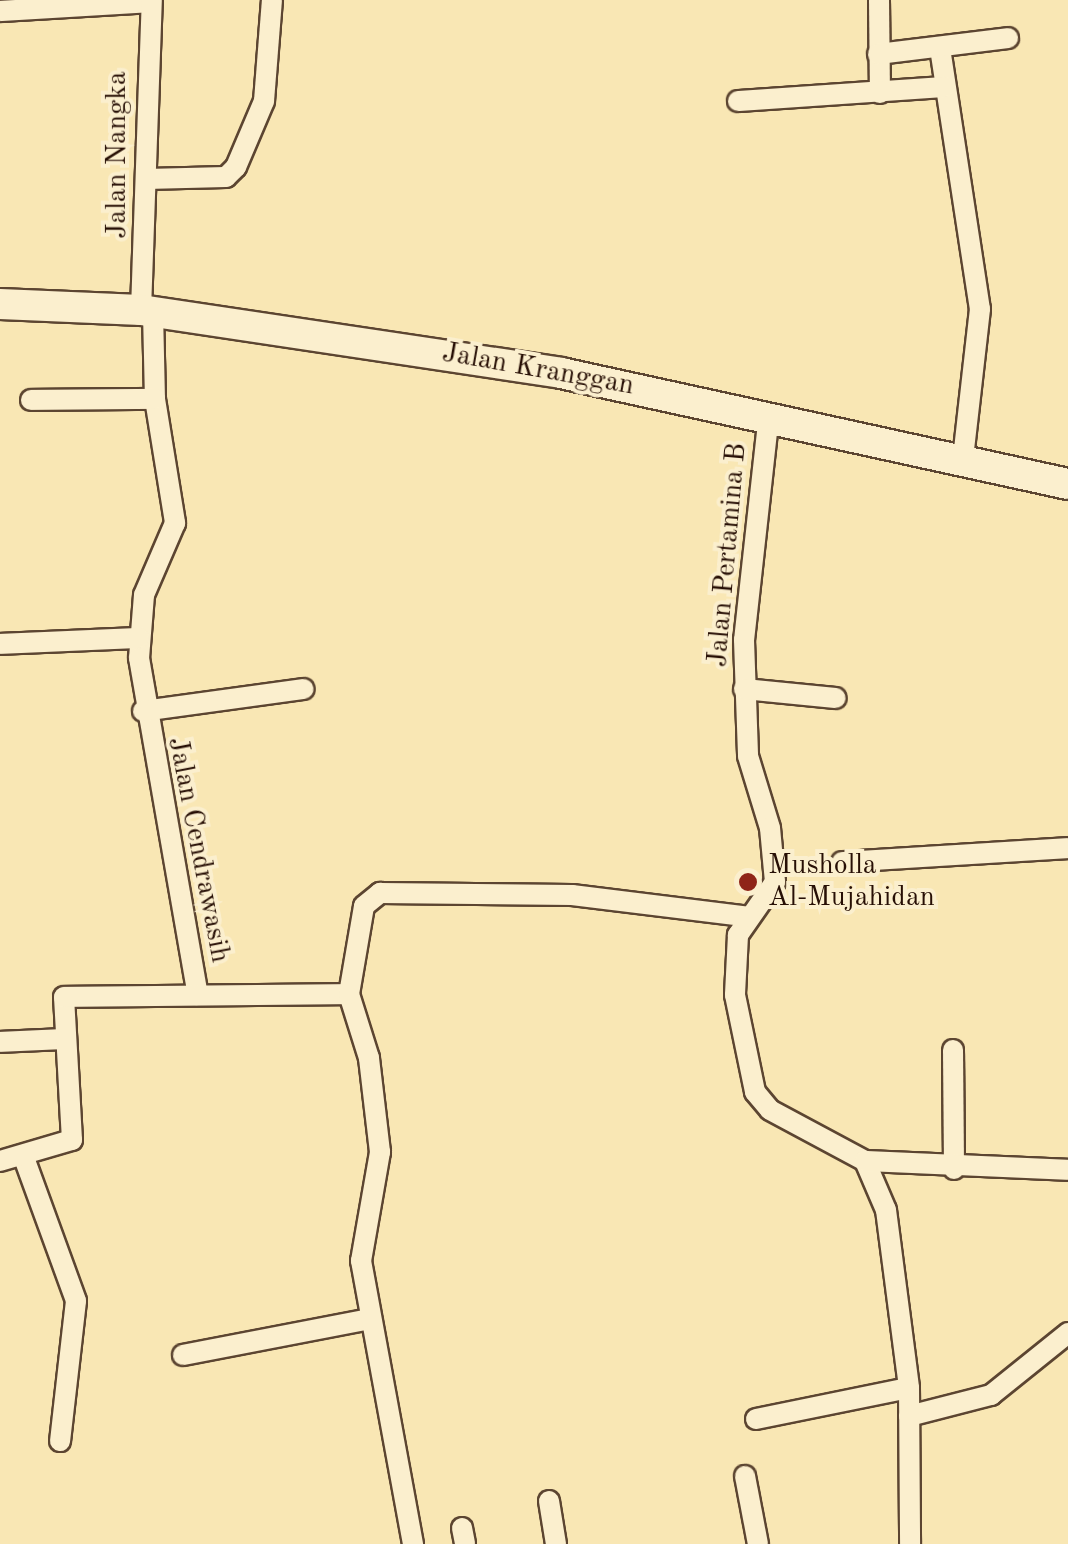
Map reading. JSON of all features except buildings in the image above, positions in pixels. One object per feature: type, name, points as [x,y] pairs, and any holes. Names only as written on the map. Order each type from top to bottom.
[{"type":"main road","name":"Jalan Kranggan","points":[[0,304],[147,311],[769,414],[1068,484]]},
{"type":"street","points":[[146,179],[226,177],[236,167],[264,101],[272,0]]},
{"type":"street","points":[[880,0],[880,93]]},
{"type":"street","points":[[0,11],[152,1]]},
{"type":"street","name":"Jalan Nangka","points":[[147,311],[146,179],[152,1]]},
{"type":"street","points":[[878,54],[1008,38]]},
{"type":"street","points":[[940,48],[980,309],[963,459]]},
{"type":"street","points":[[738,101],[945,88]]},
{"type":"street","name":"Jalan Cendrawasih","points":[[0,1162],[72,1140],[65,1039],[69,995],[198,996],[143,711],[139,638],[144,595],[175,523],[155,398],[147,311]]},
{"type":"street","points":[[31,400],[155,398]]},
{"type":"street","name":"Jalan Pertamina B","points":[[769,414],[744,689],[748,756],[775,864],[772,893],[738,935],[735,995],[755,1092],[866,1161],[954,1169],[1068,1170]]},
{"type":"street","points":[[0,644],[139,638]]},
{"type":"street","points":[[143,711],[303,689]]},
{"type":"street","points":[[744,689],[836,698]]},
{"type":"street","points":[[842,862],[1068,848]]},
{"type":"street","points":[[413,1544],[366,1320],[360,1261],[380,1152],[369,1058],[349,994],[364,906],[380,893],[572,896],[750,917]]},
{"type":"street","points":[[198,996],[349,994]]},
{"type":"street","points":[[0,1042],[65,1039]]},
{"type":"street","points":[[953,1050],[954,1169]]},
{"type":"street","points":[[23,1155],[76,1301],[60,1440]]},
{"type":"street","points":[[866,1161],[886,1210],[909,1388],[910,1544]]},
{"type":"street","points":[[183,1355],[366,1320]]},
{"type":"street","points":[[909,1416],[991,1395],[1068,1333]]},
{"type":"street","points":[[756,1419],[909,1388]]},
{"type":"street","points":[[744,1476],[758,1544]]},
{"type":"street","points":[[549,1502],[556,1544]]},
{"type":"place","name":"Musholla Al-Mujahidan","points":[[748,882]]}]
